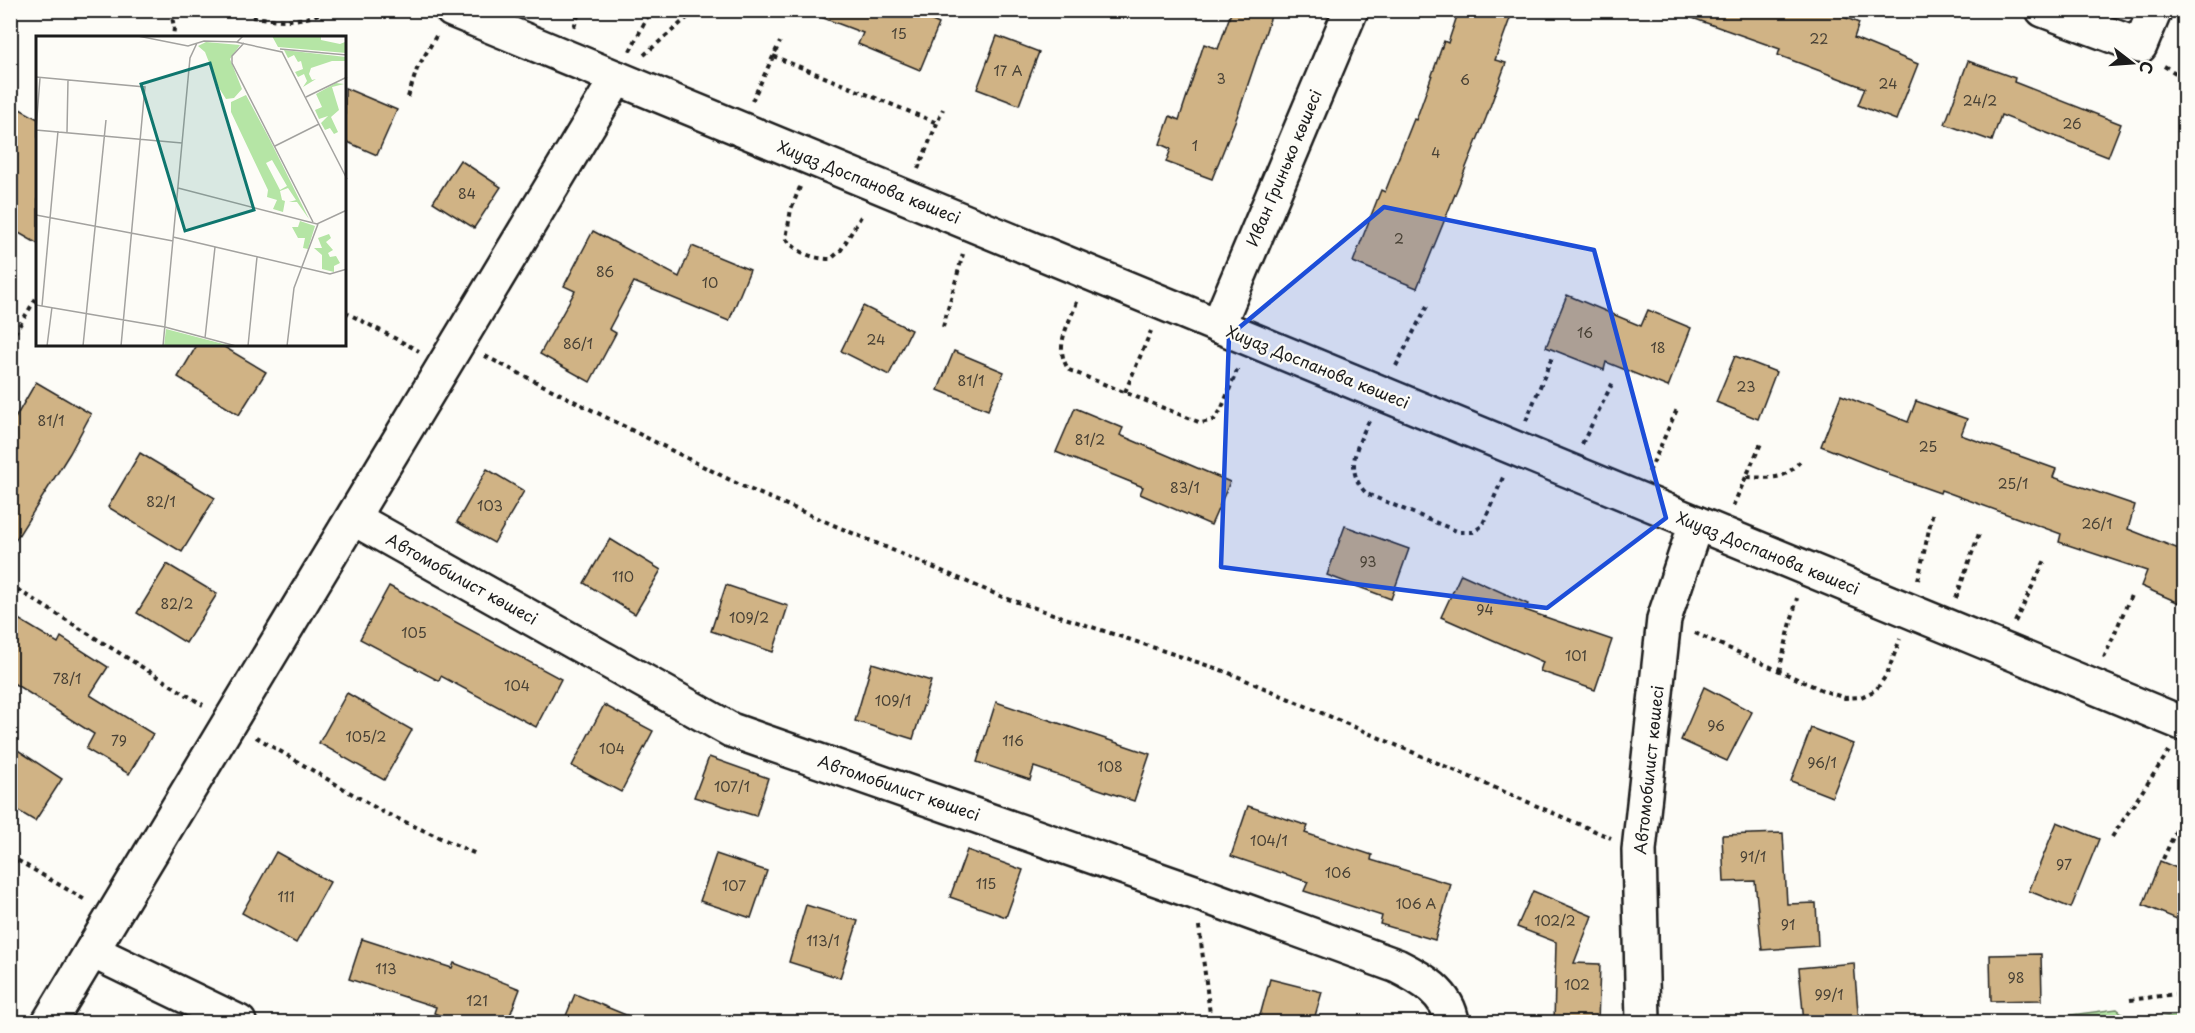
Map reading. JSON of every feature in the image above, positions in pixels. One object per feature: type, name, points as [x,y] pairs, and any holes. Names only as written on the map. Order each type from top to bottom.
[{"type":"main road","name":"Иван Гринько көшесі","points":[[1218,326],[1351,10]]},
{"type":"main road","points":[[2043,10],[2140,46],[2155,10]]},
{"type":"main road","name":"Хиуаз Доспанова көшесі","points":[[454,11],[2092,686],[2178,736]]},
{"type":"main road","points":[[49,1023],[617,78]]},
{"type":"main road","name":"Автомобилист көшесі","points":[[352,518],[731,729],[1397,966],[1420,977],[1439,993],[1451,1015],[1452,1023]]},
{"type":"main road","name":"Автомобилист көшесі","points":[[1643,1023],[1639,850],[1664,619],[1708,528]]},
{"type":"main road","points":[[92,951],[239,1023]]},
{"type":"path","points":[[171,10],[173,36]]},
{"type":"path","points":[[252,17],[294,21],[313,18],[327,10]]},
{"type":"path","points":[[617,78],[651,10]]},
{"type":"path","points":[[617,78],[696,10]]},
{"type":"path","points":[[408,97],[417,69],[434,39],[454,11]]},
{"type":"path","points":[[739,129],[780,42]]},
{"type":"path","points":[[773,56],[937,123]]},
{"type":"path","points":[[810,158],[787,227],[786,240],[795,249],[819,259],[831,259],[893,192],[937,123],[943,109]]},
{"type":"path","points":[[944,327],[971,224]]},
{"type":"path","points":[[1089,273],[1060,346],[1062,360],[1069,370],[1201,423],[1214,420],[1221,410],[1250,339]]},
{"type":"path","points":[[10,341],[36,298]]},
{"type":"path","points":[[1125,392],[1162,303]]},
{"type":"path","points":[[1428,304],[1360,438],[1354,458],[1354,473],[1358,485],[1367,494],[1459,532],[1473,532],[1482,526],[1489,513],[1553,355]]},
{"type":"path","points":[[346,312],[451,353],[742,486],[1005,598],[1227,672],[1639,850]]},
{"type":"path","points":[[1569,471],[1614,380]]},
{"type":"path","points":[[1636,499],[1678,407]]},
{"type":"path","points":[[1708,528],[1747,477],[1762,441]]},
{"type":"path","points":[[1747,477],[1778,478],[1792,472],[1803,458]]},
{"type":"path","points":[[1664,619],[1845,698],[1861,697],[1876,690],[1887,674],[1911,612],[1933,511]]},
{"type":"path","points":[[1946,626],[1980,531]]},
{"type":"path","points":[[2002,649],[2046,558]]},
{"type":"path","points":[[1779,671],[1804,568]]},
{"type":"path","points":[[2092,686],[2132,593]]},
{"type":"path","points":[[2112,837],[2178,736]]},
{"type":"path","points":[[2163,859],[2184,813]]},
{"type":"path","points":[[10,856],[113,916]]},
{"type":"path","points":[[1194,892],[1211,1023]]},
{"type":"path","points":[[2130,1000],[2184,993]]},
{"type":"highlighted area","points":[[1384,207],[1594,250],[1666,518],[1547,608],[1221,567],[1229,336]]},
{"type":"green space","points":[[2117,1009],[2132,1021],[2184,1015],[2184,1022],[2018,1022]]},
{"type":"building","points":[[810,10],[907,10],[939,24],[920,70],[858,44],[863,33],[810,13]]},
{"type":"building","points":[[1232,10],[1273,10],[1238,114],[1212,179],[1166,162],[1171,149],[1160,144],[1170,116],[1179,120],[1204,44],[1218,49]]},
{"type":"building","points":[[1459,10],[1513,10],[1495,60],[1506,63],[1417,288],[1353,262],[1381,190],[1385,192],[1414,119],[1416,120],[1444,41],[1448,43]]},
{"type":"building","points":[[1682,10],[1826,10],[1859,23],[1854,38],[1918,64],[1896,120],[1858,105],[1865,88],[1778,55],[1780,49],[1681,14]]},
{"type":"building","points":[[997,36],[1039,52],[1019,105],[977,89]]},
{"type":"building","points":[[1968,61],[2015,78],[2014,82],[2121,124],[2108,157],[2001,115],[1992,141],[1945,124]]},
{"type":"building","points":[[346,88],[397,110],[377,155],[346,141]]},
{"type":"building","points":[[18,108],[36,118],[36,243],[10,228],[10,121]]},
{"type":"building","points":[[460,160],[501,187],[474,228],[433,202]]},
{"type":"building","points":[[593,231],[679,277],[692,246],[750,270],[729,321],[634,282],[609,329],[616,333],[590,382],[540,354],[575,291],[564,286]]},
{"type":"building","points":[[1567,295],[1641,326],[1648,310],[1691,328],[1668,387],[1606,362],[1604,370],[1546,347]]},
{"type":"building","points":[[863,306],[911,330],[889,375],[841,351]]},
{"type":"building","points":[[196,346],[223,346],[266,372],[239,415],[178,377]]},
{"type":"building","points":[[954,351],[1004,372],[988,410],[938,390]]},
{"type":"building","points":[[1735,356],[1776,372],[1758,419],[1716,402]]},
{"type":"building","points":[[36,382],[91,414],[70,453],[10,549],[10,427]]},
{"type":"building","points":[[1841,395],[1908,422],[1916,401],[1967,419],[1961,435],[2056,469],[2053,477],[2135,505],[2128,529],[2184,551],[2184,605],[2141,586],[2147,571],[2059,542],[2061,534],[1941,490],[1940,493],[1889,475],[1889,473],[1821,446]]},
{"type":"building","points":[[1075,408],[1123,428],[1120,435],[1230,482],[1211,525],[1140,494],[1143,487],[1056,452]]},
{"type":"building","points":[[140,453],[215,498],[182,552],[108,507]]},
{"type":"building","points":[[487,469],[524,491],[494,543],[457,522]]},
{"type":"building","points":[[1345,526],[1409,549],[1391,599],[1327,575]]},
{"type":"building","points":[[610,539],[661,570],[635,614],[584,583]]},
{"type":"building","points":[[167,564],[217,594],[186,643],[137,613]]},
{"type":"building","points":[[1461,574],[1528,604],[1525,610],[1612,640],[1595,690],[1540,671],[1543,662],[1441,617]]},
{"type":"building","points":[[726,585],[788,606],[773,652],[711,631]]},
{"type":"building","points":[[389,586],[561,679],[536,727],[441,676],[439,681],[360,639]]},
{"type":"building","points":[[10,614],[58,643],[61,637],[108,667],[90,695],[153,734],[129,774],[86,749],[94,734],[10,681]]},
{"type":"building","points":[[872,663],[931,681],[913,739],[855,721]]},
{"type":"building","points":[[1704,687],[1752,712],[1727,761],[1681,740]]},
{"type":"building","points":[[347,693],[412,730],[384,780],[319,743]]},
{"type":"building","points":[[996,702],[1150,754],[1134,801],[1034,767],[1030,780],[977,762]]},
{"type":"building","points":[[604,705],[653,731],[621,792],[572,766]]},
{"type":"building","points":[[1811,728],[1853,744],[1832,797],[1791,781]]},
{"type":"building","points":[[10,745],[62,779],[35,821],[10,806]]},
{"type":"building","points":[[709,757],[768,778],[756,816],[694,797]]},
{"type":"building","points":[[1248,806],[1308,826],[1305,833],[1372,855],[1371,860],[1451,884],[1435,940],[1380,924],[1382,916],[1304,891],[1308,882],[1231,856]]},
{"type":"building","points":[[2057,822],[2099,839],[2071,908],[2029,891]]},
{"type":"building","points":[[1783,833],[1787,904],[1816,903],[1818,946],[1762,950],[1755,881],[1724,882],[1722,835]]},
{"type":"building","points":[[967,850],[1023,870],[1006,917],[950,897]]},
{"type":"building","points":[[276,852],[330,882],[296,943],[242,913]]},
{"type":"building","points":[[716,854],[767,871],[751,918],[700,901]]},
{"type":"building","points":[[2160,861],[2184,871],[2184,922],[2143,905]]},
{"type":"building","points":[[1533,891],[1592,916],[1574,963],[1600,964],[1598,1023],[1554,1023],[1556,942],[1517,927]]},
{"type":"building","points":[[806,905],[858,921],[840,978],[789,962]]},
{"type":"building","points":[[362,939],[452,968],[454,963],[520,989],[507,1023],[458,1023],[434,1013],[436,1007],[349,979]]},
{"type":"building","points":[[2041,954],[2042,1000],[1991,1001],[1990,955]]},
{"type":"building","points":[[1854,963],[1859,1023],[1804,1023],[1799,968]]},
{"type":"building","points":[[1270,979],[1322,992],[1313,1023],[1258,1023]]},
{"type":"building","points":[[575,994],[643,1022],[643,1023],[563,1023]]}]
